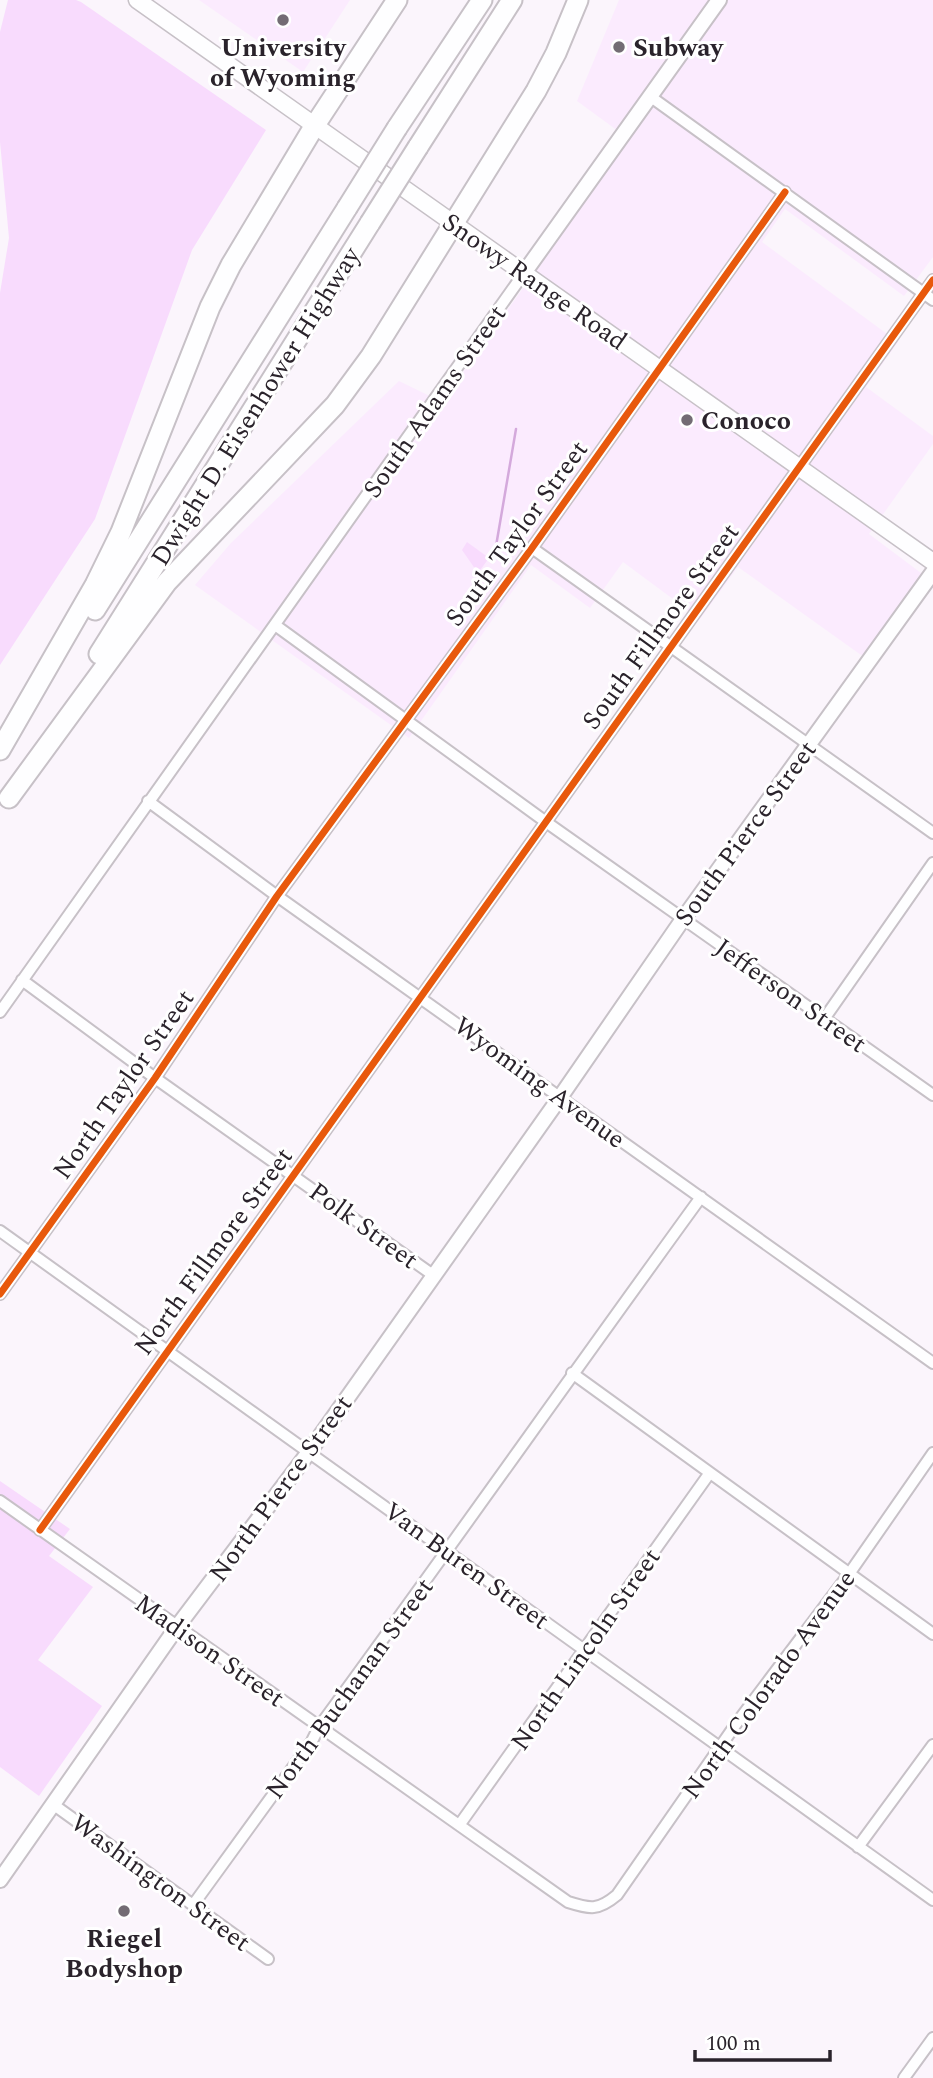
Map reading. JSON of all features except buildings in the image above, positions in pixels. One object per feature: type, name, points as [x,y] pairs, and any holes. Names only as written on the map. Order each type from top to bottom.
[{"type":"highway","points":[[0,750],[95,585],[121,532],[210,307],[231,265],[316,125],[397,0]]},
{"type":"highway","name":"Dwight D. Eisenhower Highway","points":[[0,758],[397,128],[482,0]]},
{"type":"highway","name":"Dwight D. Eisenhower Highway","points":[[5,805],[512,0]]},
{"type":"highway","points":[[5,805],[167,582],[335,405],[372,356],[536,91],[556,53],[578,0]]},
{"type":"main road","name":"Snowy Range Road","points":[[137,0],[933,562]]},
{"type":"main road","name":"South Adams Street","points":[[524,273],[719,0]]},
{"type":"main road","name":"South Pierce Street","points":[[561,1096],[683,919],[933,572]]},
{"type":"main road","name":"North Pierce Street","points":[[0,1880],[177,1627],[309,1452],[561,1096]]},
{"type":"street","points":[[651,97],[928,297]]},
{"type":"street","name":"South Taylor Street","points":[[278,896],[532,548],[785,192]]},
{"type":"street","name":"South Adams Street","points":[[0,1012],[524,273]]},
{"type":"street","name":"South Fillmore Street","points":[[421,997],[669,647],[928,297],[933,280]]},
{"type":"street","points":[[532,548],[933,833]]},
{"type":"street","name":"Jefferson Street","points":[[275,625],[546,822],[933,1095]]},
{"type":"street","name":"Wyoming Avenue","points":[[148,801],[933,1363]]},
{"type":"street","points":[[824,1019],[933,863]]},
{"type":"street","name":"North Taylor Street","points":[[0,1294],[155,1079],[278,896]]},
{"type":"street","name":"Polk Street","points":[[22,980],[155,1079],[294,1174],[433,1275]]},
{"type":"street","name":"North Fillmore Street","points":[[40,1530],[421,997]]},
{"type":"street","name":"North Buchanan Street","points":[[193,1905],[312,1741],[319,1727],[449,1551],[572,1373],[701,1197]]},
{"type":"street","name":"Van Buren Street","points":[[0,1231],[933,1900]]},
{"type":"street","points":[[572,1373],[933,1634]]},
{"type":"street","name":"North Colorado Avenue","points":[[596,1908],[617,1895],[721,1747],[849,1574],[933,1452]]},
{"type":"street","name":"North Lincoln Street","points":[[460,1824],[709,1474]]},
{"type":"street","name":"Madison Street","points":[[0,1501],[568,1902],[596,1908]]},
{"type":"street","points":[[858,1846],[933,1745]]},
{"type":"street","name":"Washington Street","points":[[54,1805],[268,1959]]},
{"type":"street","points":[[904,2078],[933,2038]]},
{"type":"shaded area","points":[[8,0],[81,2],[266,130],[192,250],[95,519],[0,665],[0,293],[9,238],[0,142],[0,32]]},
{"type":"shaded area","name":"University of Wyoming","points":[[199,0],[350,0],[303,72]]},
{"type":"shaded area","points":[[619,0],[933,0],[933,257],[904,296],[785,209],[762,242],[898,342],[866,387],[933,436],[933,444],[869,534],[933,582],[933,586],[875,665],[738,567],[700,619],[623,562],[590,608],[531,565],[409,738],[195,585],[231,543],[399,381],[442,402],[629,139],[577,101]]},
{"type":"shaded area","points":[[467,542],[489,558],[478,573],[462,550]]},
{"type":"shaded area","points":[[0,1481],[70,1529],[49,1556],[93,1587],[38,1660],[102,1706],[39,1796],[0,1767]]},
{"type":"waterway","points":[[495,552],[516,429]]},
{"type":"cycle path","points":[[0,1294],[155,1078],[277,896],[532,548],[785,192]]},
{"type":"cycle path","points":[[40,1530],[933,280]]},
{"type":"place","name":"University of Wyoming","points":[[283,20]]},
{"type":"place","name":"Subway","points":[[619,47]]},
{"type":"place","name":"Conoco","points":[[687,420]]},
{"type":"place","name":"Riegel Bodyshop","points":[[124,1911]]}]
